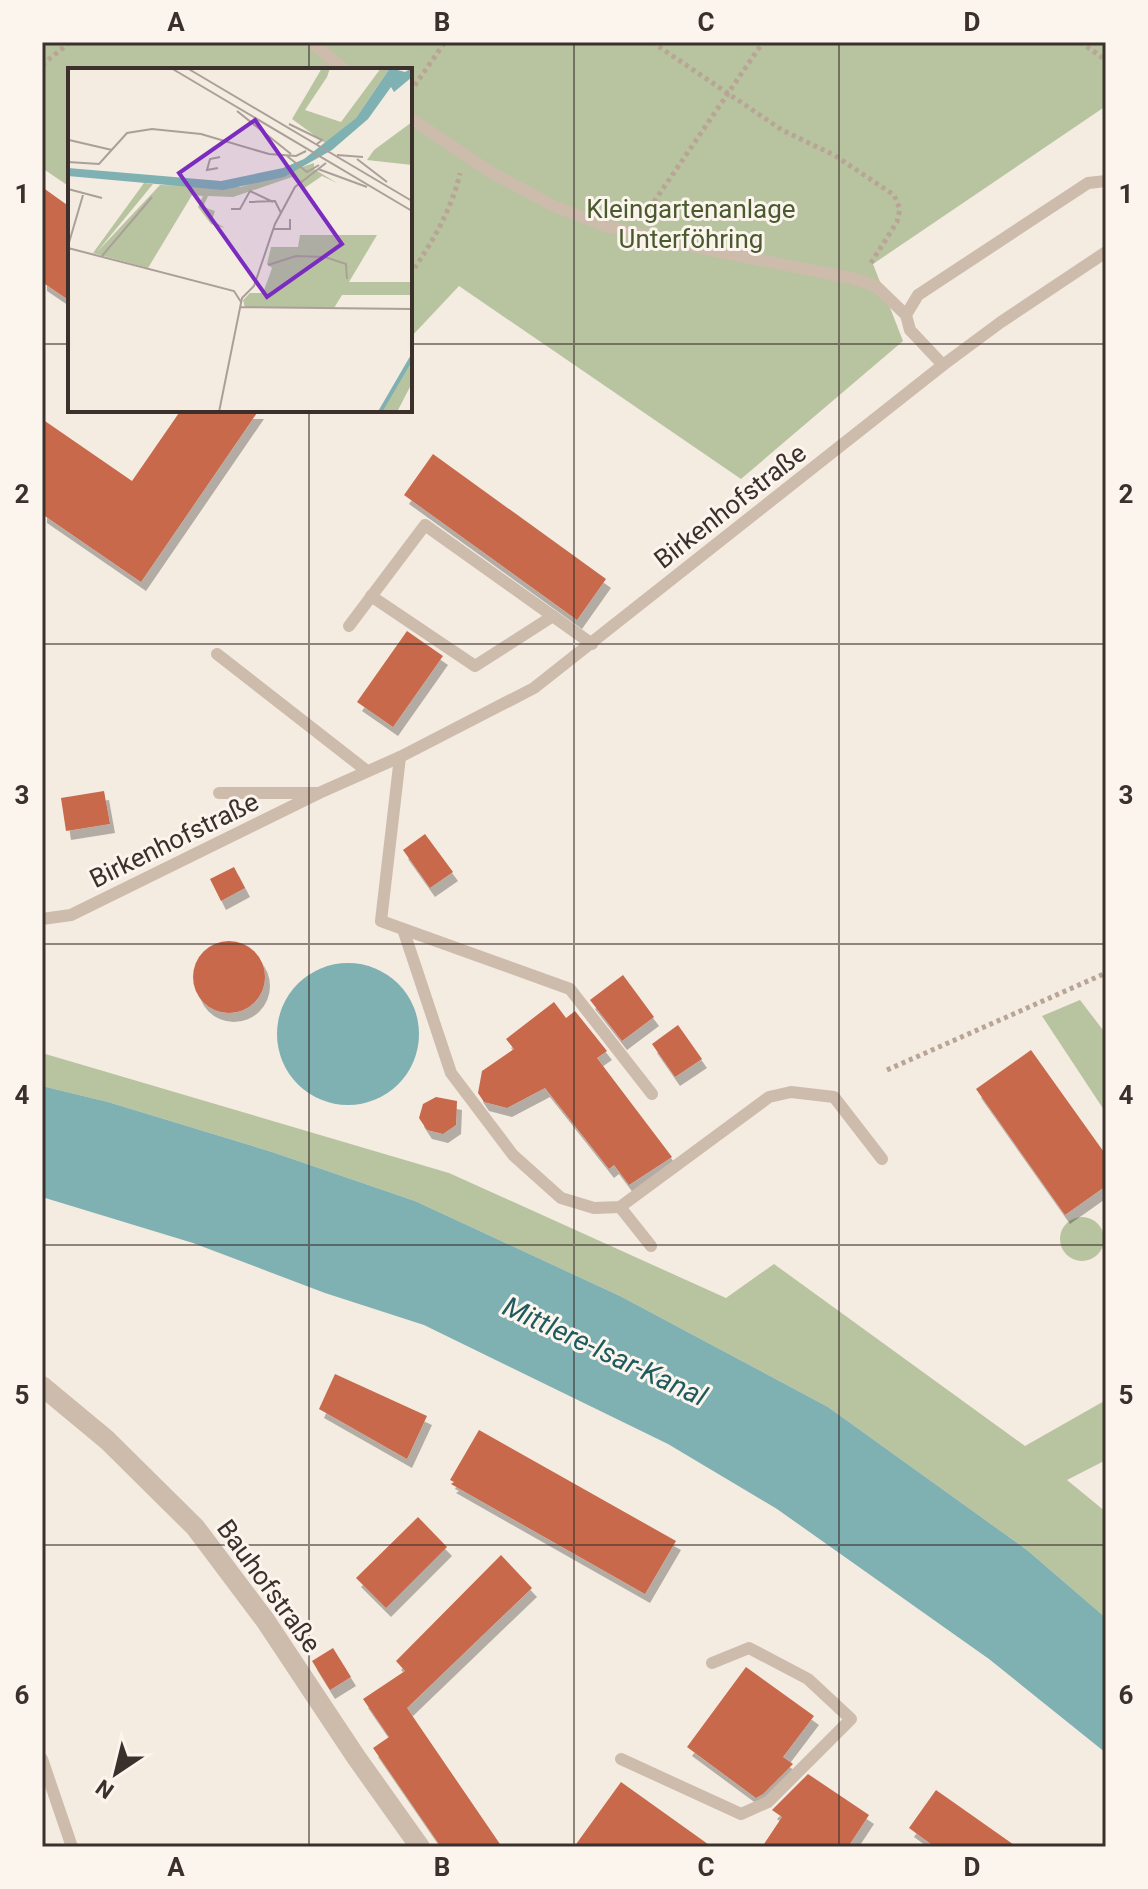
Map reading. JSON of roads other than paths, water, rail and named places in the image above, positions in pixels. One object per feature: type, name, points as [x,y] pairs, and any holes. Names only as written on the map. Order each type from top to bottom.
[{"type":"street","name":"Bauhofstraße","points":[[42,1386],[107,1440],[195,1527],[265,1620],[420,1847]]},
{"type":"lane","points":[[311,42],[343,68]]},
{"type":"lane","points":[[412,119],[464,154],[554,206],[605,226],[876,286],[906,315],[910,330],[943,365]]},
{"type":"lane","points":[[906,315],[918,295],[1088,183],[1106,181]]},
{"type":"lane","name":"Birkenhofstraße","points":[[42,919],[71,915],[319,793],[400,757],[534,688],[943,365],[1106,252]]},
{"type":"lane","points":[[349,626],[425,525],[592,644]]},
{"type":"lane","points":[[371,596],[475,666],[553,616]]},
{"type":"lane","points":[[217,654],[367,771]]},
{"type":"lane","points":[[400,757],[381,921],[570,989],[652,1094]]},
{"type":"lane","points":[[219,793],[319,793]]},
{"type":"lane","points":[[403,929],[451,1073],[513,1155],[561,1198],[594,1208],[620,1207],[769,1097],[791,1092],[834,1097],[882,1159]]},
{"type":"lane","points":[[620,1207],[651,1246]]},
{"type":"lane","points":[[621,1759],[741,1814],[768,1802],[851,1719],[808,1679],[749,1648],[712,1663]]},
{"type":"lane","points":[[42,1759],[72,1847]]},
{"type":"water","points":[[348,963],[375,968],[399,983],[414,1007],[419,1034],[414,1061],[399,1085],[375,1100],[348,1105],[321,1100],[297,1085],[282,1061],[277,1034],[282,1007],[297,983],[321,968]]},
{"type":"water","name":"Mittlere-Isar-Kanal","points":[[42,1086],[108,1102],[272,1152],[415,1201],[620,1296],[828,1407],[1027,1550],[1106,1618],[1106,1753],[989,1659],[777,1509],[668,1444],[424,1325],[325,1293],[193,1243],[42,1197]]},
{"type":"park label","name":"Kleingartenanlage Unterföhring","points":[[691,224]]}]
